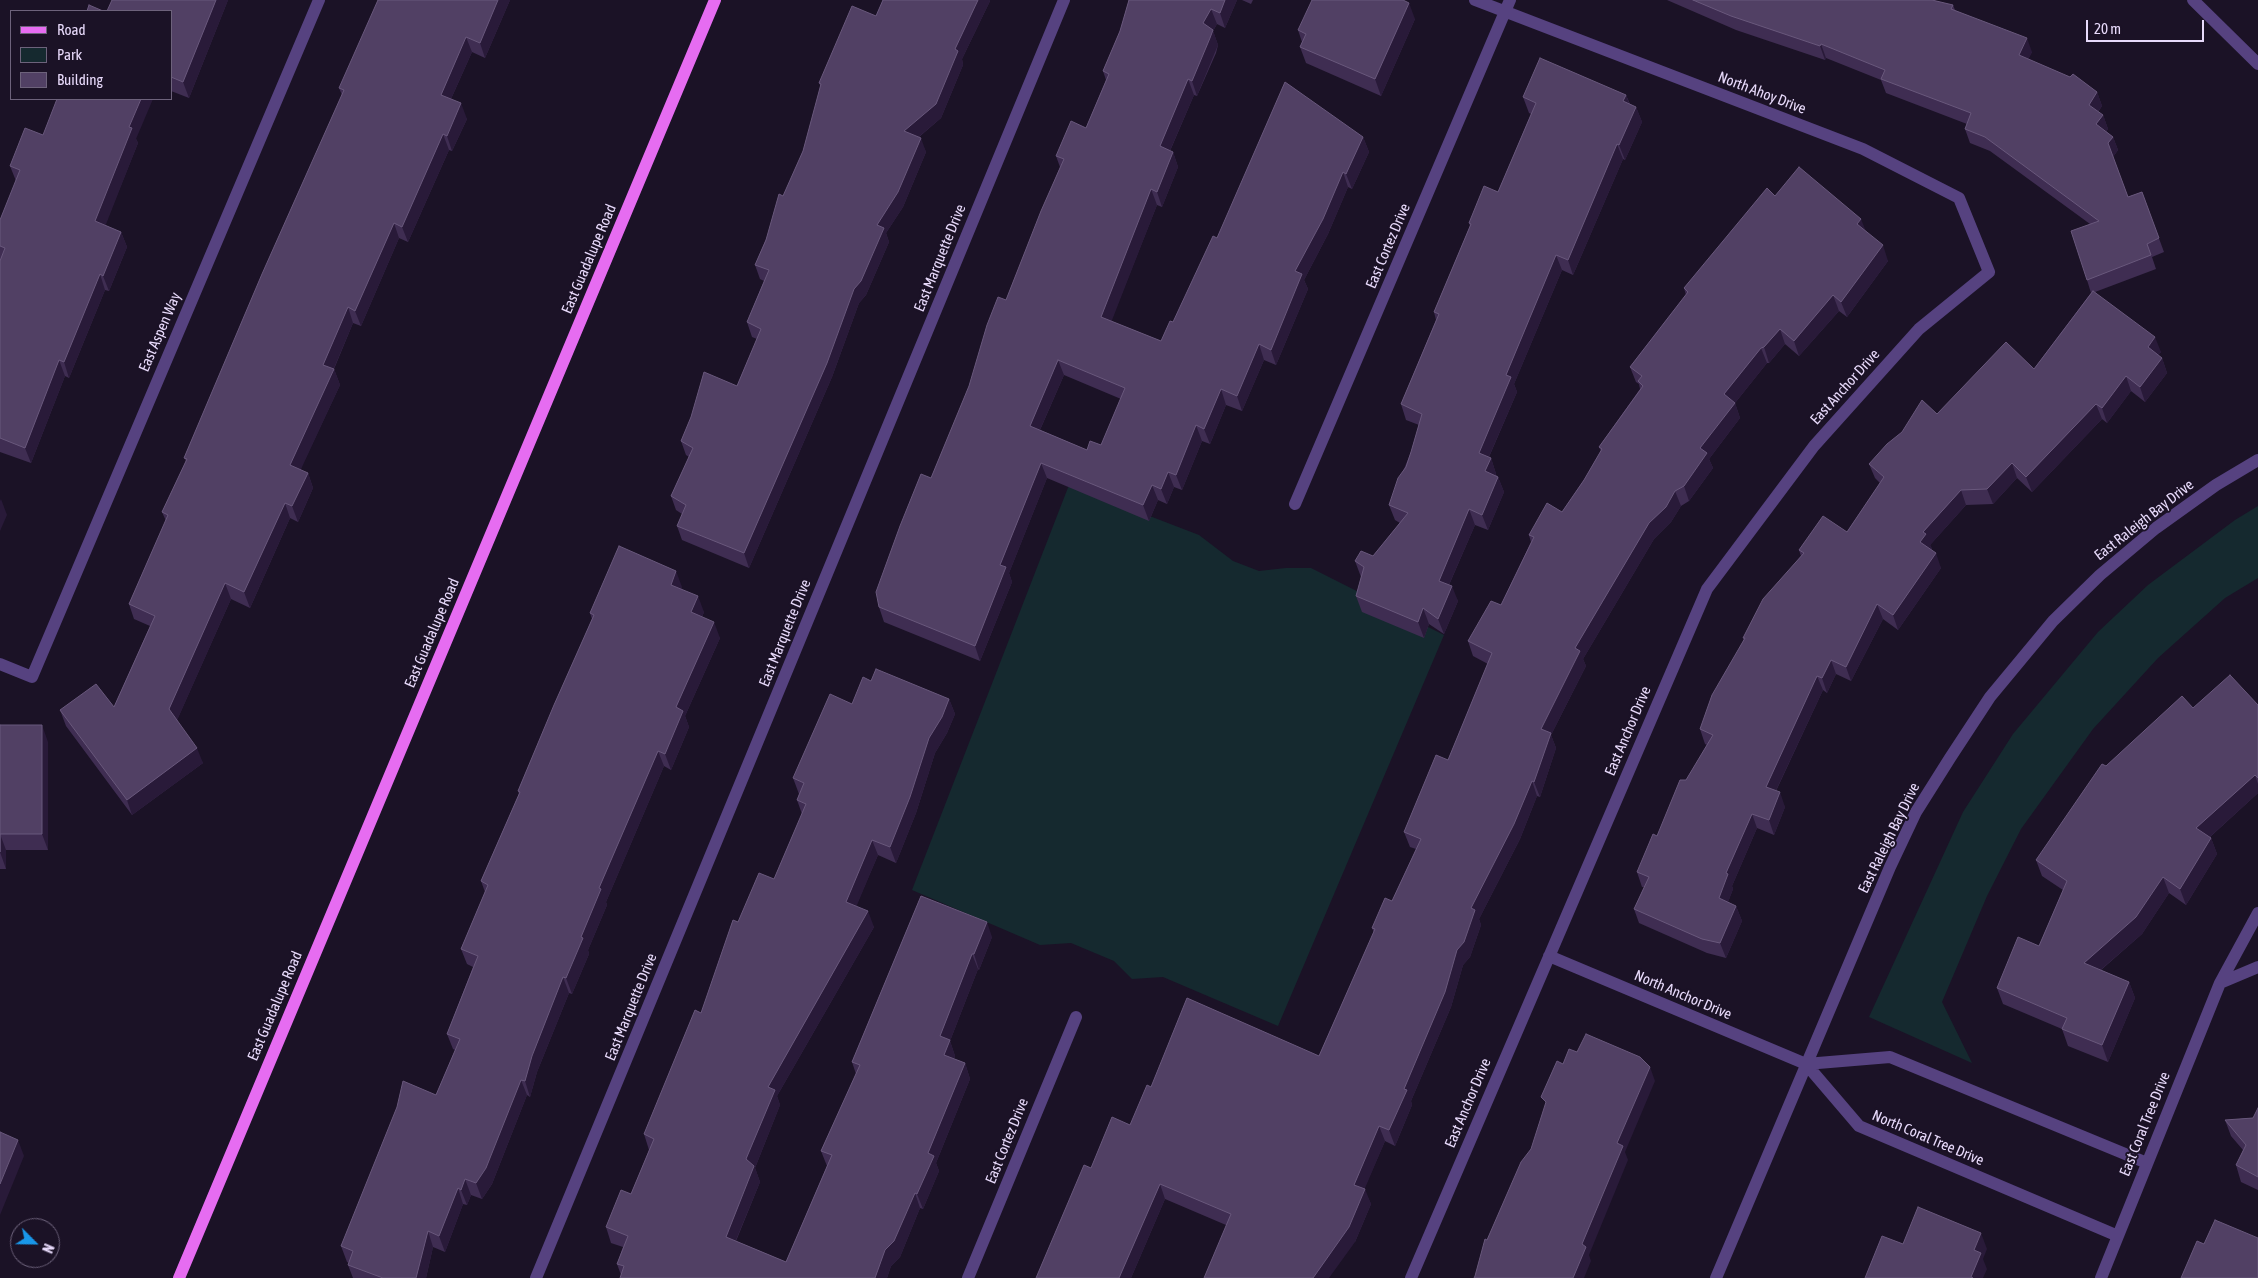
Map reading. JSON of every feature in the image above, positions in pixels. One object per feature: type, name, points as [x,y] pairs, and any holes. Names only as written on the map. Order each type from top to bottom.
[{"type":"main road","name":"East Guadalupe Road","points":[[179,1278],[715,0]]},
{"type":"street","name":"East Aspen Way","points":[[0,664],[32,677],[319,0]]},
{"type":"street","name":"East Marquette Drive","points":[[536,1278],[1064,0]]},
{"type":"street","name":"North Ahoy Drive","points":[[1475,0],[1863,149],[1959,198],[1990,272]]},
{"type":"street","name":"East Cortez Drive","points":[[1295,504],[1510,0]]},
{"type":"street","points":[[2192,0],[2258,64]]},
{"type":"street","name":"East Anchor Drive","points":[[1411,1278],[1707,589],[1820,438],[1919,329],[1990,272]]},
{"type":"street","name":"East Raleigh Bay Drive","points":[[1716,1278],[1890,868],[1916,812],[1990,697],[2054,621],[2100,575],[2156,528],[2216,485],[2258,460]]},
{"type":"street","name":"East Coral Tree Drive","points":[[2101,1278],[2220,983],[2258,913]]},
{"type":"street","name":"North Anchor Drive","points":[[1548,956],[1806,1064]]},
{"type":"street","points":[[2220,983],[2258,967]]},
{"type":"street","name":"East Cortez Drive","points":[[968,1278],[1076,1017]]},
{"type":"street","points":[[1806,1064],[1890,1057],[2147,1164]]},
{"type":"street","name":"North Coral Tree Drive","points":[[1806,1064],[1859,1126],[2118,1236]]},
{"type":"green space","points":[[1069,485],[1199,535],[1233,561],[1259,571],[1311,568],[1444,635],[1278,1026],[1163,977],[1132,979],[1114,961],[1071,943],[1040,945],[912,890]]},
{"type":"green space","points":[[2258,506],[2258,578],[2225,598],[2158,658],[2093,729],[2021,829],[1987,896],[1942,1002],[1972,1063],[1869,1017],[1963,812],[2013,734],[2098,632],[2148,585],[2235,520]]},
{"type":"building","points":[[112,0],[216,0],[183,82],[172,77],[172,10],[107,10]]},
{"type":"building","points":[[378,0],[498,0],[480,43],[466,37],[441,95],[461,103],[447,136],[443,134],[402,227],[394,223],[355,311],[348,307],[323,365],[334,369],[290,465],[308,473],[292,506],[285,503],[244,592],[225,583],[169,709],[197,748],[127,800],[60,710],[96,684],[114,707],[155,616],[129,604],[168,515],[162,512],[187,459],[184,458],[262,274],[344,90],[339,88]]},
{"type":"building","points":[[883,0],[978,0],[955,49],[958,51],[936,104],[904,131],[921,138],[898,192],[877,225],[884,228],[861,281],[854,289],[827,363],[744,553],[677,526],[686,505],[671,496],[693,448],[681,441],[691,417],[704,372],[737,386],[761,329],[747,322],[769,270],[755,265],[766,240],[779,194],[783,196],[803,151],[821,84],[819,83],[852,6],[876,16]]},
{"type":"building","points":[[1129,0],[1225,0],[1220,13],[1211,9],[1203,23],[1213,30],[1192,81],[1188,79],[1160,146],[1173,152],[1157,192],[1151,189],[1101,317],[1161,341],[1170,321],[1173,322],[1213,236],[1217,238],[1285,82],[1363,137],[1346,174],[1343,172],[1323,219],[1295,271],[1302,274],[1271,350],[1259,344],[1237,396],[1221,389],[1204,429],[1196,425],[1176,475],[1168,472],[1161,489],[1152,485],[1143,505],[1041,463],[1000,565],[1006,567],[975,646],[879,607],[876,592],[921,474],[931,478],[969,386],[987,325],[998,297],[1006,300],[1064,159],[1056,156],[1071,121],[1086,128],[1109,74],[1103,71],[1120,31]],"holes":[[[1058,360],[1125,388],[1101,445],[1090,441],[1087,450],[1030,426]]]},
{"type":"building","points":[[1312,0],[1403,0],[1409,3],[1375,79],[1300,47],[1306,34],[1298,30]]},
{"type":"building","points":[[1693,0],[1932,0],[1953,5],[1951,9],[2027,38],[2019,55],[2070,77],[2073,74],[2097,92],[2089,105],[2103,115],[2096,124],[2113,137],[2108,143],[2128,197],[2142,192],[2159,238],[2147,244],[2151,255],[2087,280],[2071,231],[2099,221],[1985,137],[1965,129],[1971,113],[1881,79],[1885,70],[1821,44],[1820,46],[1731,16]]},
{"type":"building","points":[[89,5],[101,10],[87,10]]},
{"type":"building","points":[[1540,58],[1626,95],[1623,101],[1636,107],[1619,145],[1617,144],[1568,260],[1556,255],[1506,375],[1511,377],[1479,453],[1491,458],[1485,471],[1498,477],[1482,515],[1469,509],[1439,581],[1452,586],[1438,619],[1423,608],[1418,622],[1356,596],[1364,567],[1355,561],[1361,551],[1373,556],[1408,513],[1389,505],[1398,478],[1406,467],[1422,414],[1401,404],[1439,314],[1434,312],[1471,224],[1469,223],[1484,186],[1498,192],[1536,103],[1523,97]]},
{"type":"building","points":[[57,100],[141,100],[129,127],[132,128],[95,221],[121,232],[103,276],[100,274],[64,362],[59,360],[25,448],[0,438],[0,261],[5,248],[0,246],[0,220],[20,170],[10,166],[25,128],[43,135]]},
{"type":"building","points":[[1799,167],[1861,219],[1857,224],[1883,245],[1841,302],[1833,295],[1794,341],[1780,329],[1761,348],[1724,394],[1735,403],[1700,448],[1707,453],[1684,486],[1675,491],[1666,507],[1649,523],[1575,648],[1580,651],[1541,729],[1551,733],[1534,782],[1532,781],[1514,824],[1471,908],[1475,910],[1464,942],[1457,950],[1445,992],[1404,1089],[1407,1090],[1389,1130],[1379,1126],[1354,1185],[1365,1189],[1349,1227],[1313,1278],[1204,1278],[1231,1214],[1160,1184],[1119,1278],[1036,1278],[1084,1165],[1091,1168],[1112,1117],[1130,1125],[1147,1085],[1151,1087],[1187,998],[1319,1056],[1375,929],[1372,928],[1385,898],[1392,901],[1421,839],[1404,832],[1436,755],[1448,760],[1492,653],[1468,641],[1491,601],[1501,605],[1534,537],[1529,535],[1547,503],[1562,512],[1602,449],[1599,447],[1643,386],[1638,381],[1642,376],[1630,367],[1688,292],[1684,288],[1767,188],[1775,196]]},
{"type":"building","points":[[2093,291],[2155,337],[2148,347],[2162,358],[2140,387],[2126,376],[2102,408],[2096,404],[2026,477],[2012,463],[1987,489],[1961,490],[1923,532],[1926,534],[1920,542],[1936,553],[1893,615],[1877,604],[1846,667],[1831,660],[1822,678],[1817,676],[1766,787],[1780,792],[1769,820],[1752,814],[1726,873],[1728,874],[1719,898],[1736,906],[1720,943],[1702,939],[1634,909],[1649,877],[1637,872],[1653,834],[1657,836],[1680,780],[1686,780],[1713,735],[1700,729],[1712,695],[1745,638],[1743,638],[1763,599],[1804,553],[1799,550],[1823,516],[1847,532],[1884,477],[1869,464],[1887,444],[1902,432],[1922,400],[1937,414],[2006,342],[2034,369]]},
{"type":"building","points":[[619,546],[676,571],[671,585],[698,596],[691,612],[714,622],[676,707],[683,711],[665,754],[658,751],[599,888],[601,889],[581,937],[583,938],[566,978],[563,977],[532,1056],[525,1081],[521,1080],[486,1168],[476,1183],[465,1179],[461,1190],[458,1188],[439,1236],[428,1231],[416,1278],[383,1278],[348,1265],[353,1251],[341,1246],[397,1107],[403,1081],[436,1095],[460,1039],[447,1034],[478,956],[461,949],[488,885],[481,881],[520,792],[518,791],[554,705],[594,615],[590,613]]},
{"type":"building","points":[[876,669],[949,699],[942,717],[929,738],[910,797],[890,847],[872,840],[846,902],[868,911],[768,1087],[775,1090],[746,1159],[754,1166],[726,1237],[786,1262],[832,1155],[821,1151],[860,1065],[852,1062],[921,896],[987,922],[974,954],[972,954],[940,1036],[950,1040],[944,1055],[965,1063],[928,1153],[934,1156],[894,1241],[885,1250],[875,1278],[620,1278],[624,1266],[617,1264],[628,1236],[606,1227],[621,1190],[631,1194],[654,1139],[644,1134],[695,1010],[701,1013],[733,920],[738,922],[759,873],[774,879],[806,804],[797,800],[804,783],[793,778],[830,694],[852,704],[863,677],[871,681]]},
{"type":"building","points":[[2230,675],[2258,705],[2258,778],[2255,775],[2196,828],[2211,838],[2180,889],[2163,877],[2136,917],[2084,963],[2129,982],[2102,1045],[2062,1029],[2067,1018],[1997,988],[2018,937],[2039,946],[2067,881],[2036,860],[2102,764],[2106,766],[2182,696],[2193,708]]},
{"type":"building","points":[[0,725],[42,725],[42,834],[0,834]]},
{"type":"building","points":[[1586,1034],[1640,1057],[1650,1067],[1617,1143],[1623,1146],[1582,1244],[1586,1247],[1573,1278],[1474,1278],[1485,1239],[1487,1240],[1521,1162],[1531,1149],[1546,1102],[1541,1097],[1557,1061],[1563,1064],[1569,1049],[1577,1052]]},
{"type":"building","points":[[2258,1108],[2258,1177],[2236,1165],[2246,1145],[2225,1120],[2253,1118]]},
{"type":"building","points":[[0,1132],[18,1140],[0,1184]]},
{"type":"building","points":[[1918,1207],[1981,1233],[1974,1250],[1981,1253],[1971,1277],[1973,1278],[1865,1278],[1882,1236],[1903,1244]]},
{"type":"building","points":[[2215,1220],[2258,1238],[2258,1278],[2181,1278],[2197,1241],[2204,1244]]}]
